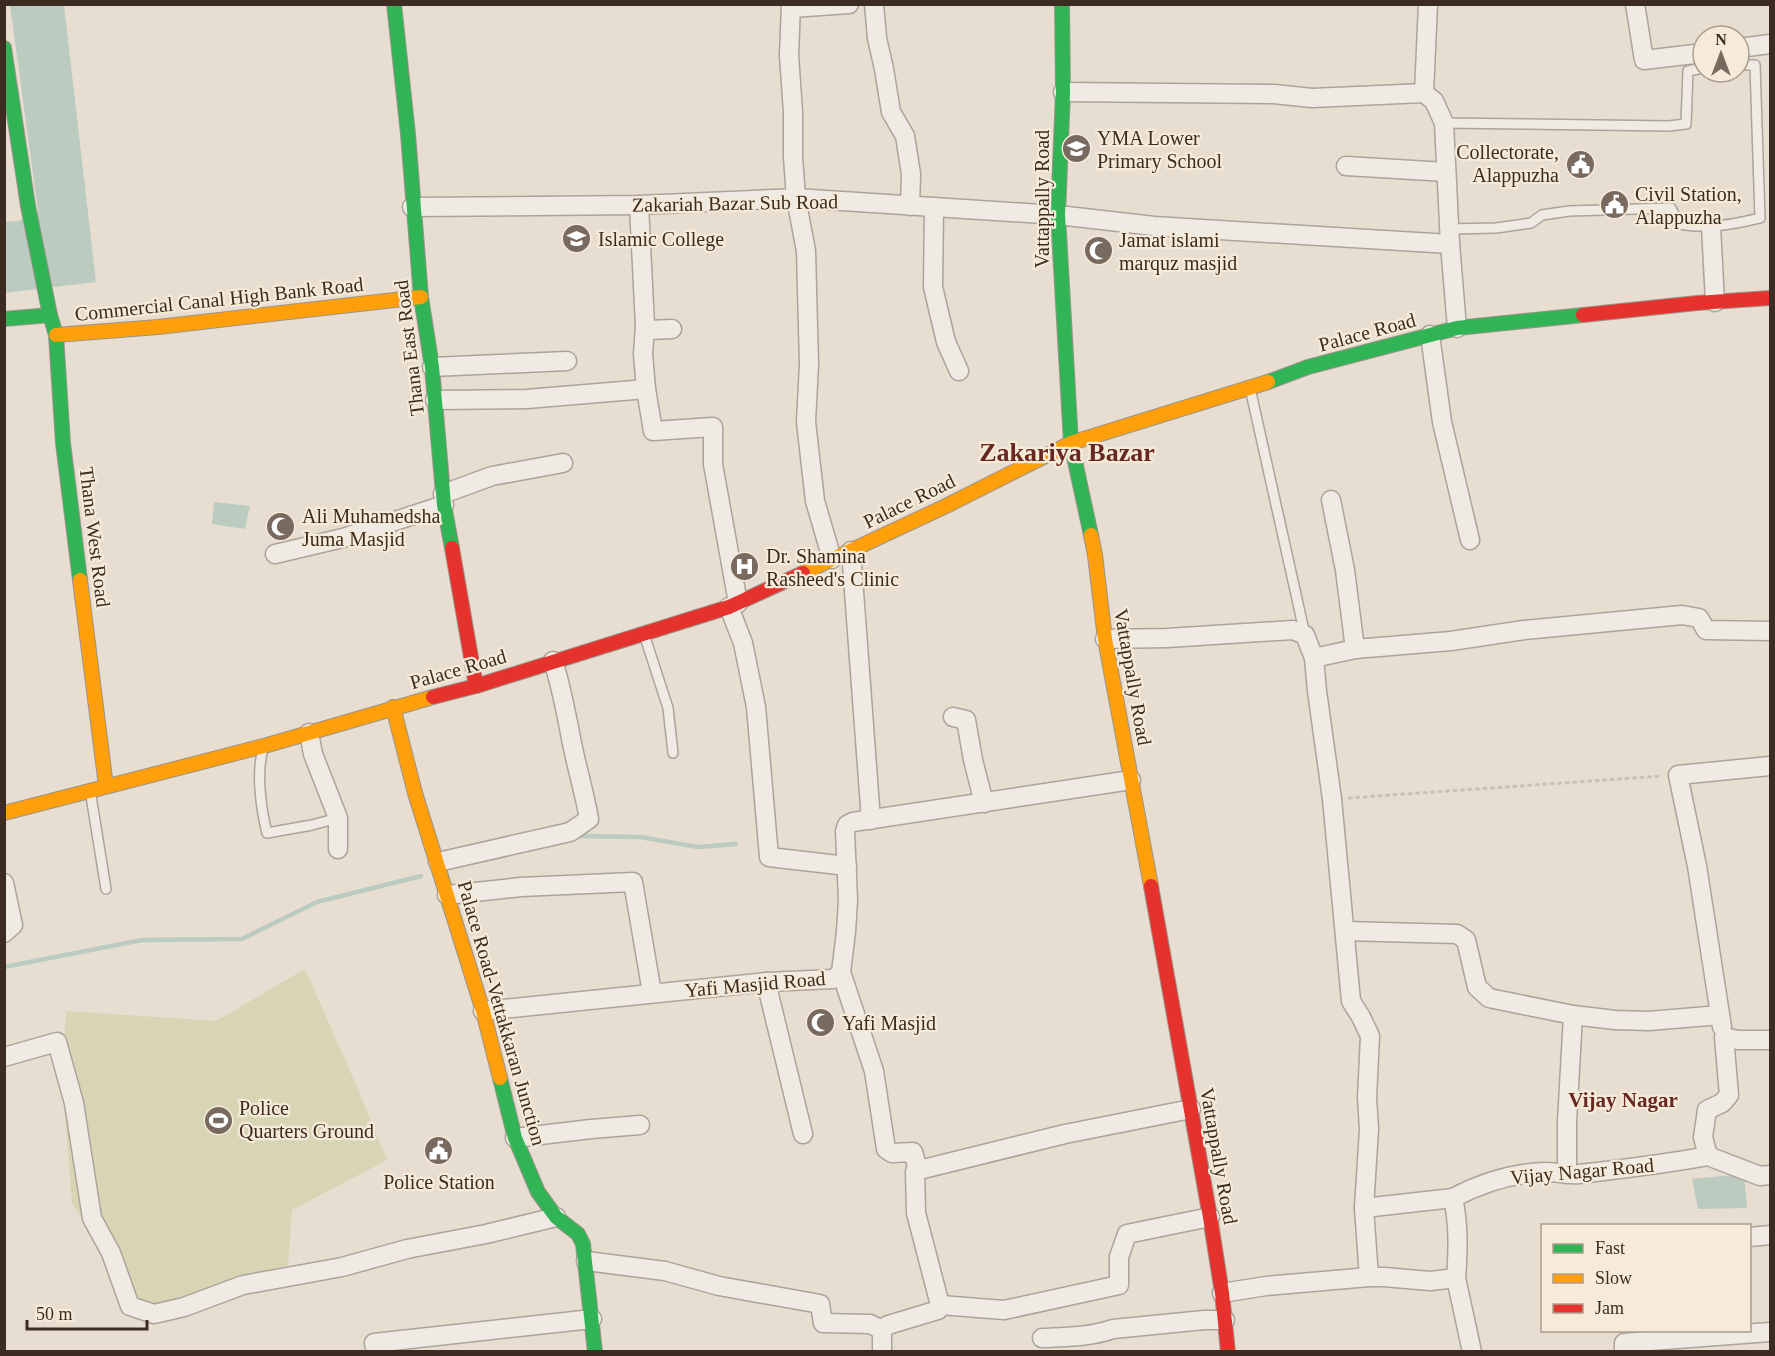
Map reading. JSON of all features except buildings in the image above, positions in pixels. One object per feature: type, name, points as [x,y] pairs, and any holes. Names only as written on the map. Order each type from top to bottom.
[{"type":"main road","name":"Thana East Road","points":[[394,4],[408,135],[412,207],[432,367],[443,499],[476,686]]},
{"type":"main road","name":"Vattappally Road","points":[[1062,4],[1063,92],[1058,215],[1071,443],[1095,555],[1105,639],[1210,1217],[1222,1293],[1228,1352]]},
{"type":"main road","name":"Thana West Road","points":[[4,48],[28,206],[56,335],[63,443],[106,786]]},
{"type":"main road","name":"Commercial Canal High Bank Road","points":[[56,335],[158,327],[422,297]]},
{"type":"main road","name":"Palace Road","points":[[4,813],[264,746],[393,707],[476,686],[734,605],[946,506],[1071,443],[1250,388],[1308,367],[1457,328],[1770,298]]},
{"type":"main road","name":"Commercial Canal High Bank Road","points":[[4,319],[50,315]]},
{"type":"main road","name":"Palace Road-Vettakkaran Junction","points":[[393,707],[415,793],[483,1011],[515,1138],[538,1192],[556,1217],[578,1234],[583,1244],[595,1352]]},
{"type":"street","points":[[832,559],[815,501],[806,422],[809,364],[806,251],[796,198],[789,55],[791,6],[849,4]]},
{"type":"street","points":[[874,4],[877,38],[891,112],[905,136],[910,174],[910,206]]},
{"type":"street","points":[[1424,93],[1428,4]]},
{"type":"street","points":[[1635,4],[1644,60],[1691,54]]},
{"type":"street","points":[[1751,46],[1770,44]]},
{"type":"street","points":[[1063,92],[1274,94],[1312,98],[1424,93],[1434,101],[1444,123],[1449,236],[1457,328]]},
{"type":"street","points":[[1346,166],[1446,172]]},
{"type":"street","name":"Zakariah Bazar Sub Road","points":[[412,207],[639,205],[796,198],[1058,215],[1154,226],[1449,236]]},
{"type":"street","points":[[639,205],[645,326],[643,354],[653,431],[712,427],[712,464],[734,605],[756,706],[770,857],[847,866]]},
{"type":"street","points":[[934,207],[933,287],[946,342],[958,371]]},
{"type":"street","points":[[1711,226],[1715,302]]},
{"type":"street","points":[[645,326],[648,330],[672,329]]},
{"type":"street","points":[[1430,335],[1442,422],[1470,540]]},
{"type":"street","points":[[432,367],[567,360]]},
{"type":"street","points":[[435,400],[527,399],[646,389]]},
{"type":"street","points":[[275,554],[343,538],[443,499],[492,476],[563,463]]},
{"type":"street","points":[[1331,500],[1345,570],[1355,650]]},
{"type":"street","points":[[851,551],[871,820]]},
{"type":"street","points":[[1314,658],[1355,650],[1451,642],[1524,630],[1682,615],[1699,618],[1706,630],[1770,631]]},
{"type":"street","points":[[1105,639],[1167,638],[1293,630],[1305,635],[1314,658],[1332,799],[1351,1000],[1370,1036],[1367,1098],[1369,1129],[1364,1208],[1369,1277]]},
{"type":"street","points":[[438,862],[570,832],[589,819],[582,779],[570,735],[562,686],[553,661]]},
{"type":"street","points":[[953,717],[966,720],[984,803]]},
{"type":"street","points":[[309,733],[313,754],[338,818],[338,849]]},
{"type":"street","points":[[1770,766],[1678,775],[1697,866],[1724,1037],[1729,1095],[1722,1103],[1707,1110],[1703,1137],[1708,1156],[1760,1176],[1770,1174]]},
{"type":"street","name":"Yafi Masjid Road","points":[[483,1011],[766,982],[834,979],[842,972],[846,932],[845,831],[847,825],[1131,780]]},
{"type":"street","points":[[447,895],[532,886],[633,882],[652,993]]},
{"type":"street","points":[[4,883],[13,925],[4,933]]},
{"type":"street","points":[[1345,931],[1457,934],[1466,940],[1477,987],[1489,998],[1573,1015],[1615,1020],[1648,1021],[1720,1016]]},
{"type":"street","points":[[842,972],[874,1071],[886,1149],[892,1153],[913,1152],[918,1169]]},
{"type":"street","points":[[766,982],[803,1134]]},
{"type":"street","points":[[1567,1174],[1567,1122],[1573,1015]]},
{"type":"street","points":[[1724,1037],[1738,1040],[1770,1040]]},
{"type":"street","points":[[4,1057],[57,1042],[74,1103],[92,1218],[111,1253],[130,1306],[154,1314],[184,1307],[243,1285],[342,1267],[407,1249],[486,1234],[556,1217]]},
{"type":"street","points":[[882,1352],[880,1340],[882,1330],[888,1325],[938,1310],[940,1305],[916,1212],[914,1174],[918,1169],[1065,1134],[1191,1109]]},
{"type":"street","points":[[515,1138],[639,1125]]},
{"type":"street","name":"Vijay Nagar Road","points":[[1364,1208],[1453,1198],[1476,1186],[1513,1174],[1548,1172],[1567,1174],[1642,1168],[1708,1156]]},
{"type":"street","points":[[1453,1198],[1457,1214],[1456,1278],[1472,1352]]},
{"type":"street","points":[[940,1305],[1004,1310],[1119,1285],[1119,1257],[1127,1234],[1210,1217]]},
{"type":"street","points":[[1751,1238],[1770,1235]]},
{"type":"street","points":[[586,1261],[665,1271],[719,1286],[820,1304],[823,1323],[870,1323],[882,1330]]},
{"type":"street","points":[[1222,1293],[1266,1286],[1384,1276],[1430,1281],[1456,1278]]},
{"type":"street","points":[[376,1352],[374,1343],[591,1319]]},
{"type":"street","points":[[1042,1338],[1069,1337],[1113,1329],[1204,1320],[1225,1320]]},
{"type":"street","points":[[1624,1352],[1624,1343],[1770,1332]]},
{"type":"lane","points":[[1449,236],[1531,223],[1542,215],[1569,211],[1671,208],[1679,224],[1711,226],[1726,226],[1760,218],[1755,65],[1751,65]]},
{"type":"lane","points":[[1444,123],[1669,126],[1686,124],[1688,71],[1691,70]]},
{"type":"lane","points":[[1250,388],[1305,635]]},
{"type":"lane","points":[[644,634],[668,708],[673,753]]},
{"type":"lane","points":[[264,746],[261,755],[261,788],[262,814],[267,833],[338,818]]},
{"type":"lane","points":[[90,790],[106,889]]},
{"type":"path","points":[[1332,799],[1678,775]]},
{"type":"shaded area","points":[[10,5],[64,5],[96,282],[5,293],[4,222],[19,221],[38,211]]},
{"type":"shaded area","points":[[214,502],[250,506],[245,529],[212,524]]},
{"type":"shaded area","name":"Police Quarters Ground","points":[[305,969],[387,1160],[292,1210],[288,1265],[139,1309],[72,1203],[62,1078],[66,1011],[216,1021]]},
{"type":"shaded area","points":[[1744,1174],[1747,1208],[1698,1209],[1692,1179]]},
{"type":"waterway","points":[[575,836],[640,837],[698,847],[736,844]]},
{"type":"waterway","points":[[4,967],[142,940],[242,939],[317,902],[421,876]]},
{"type":"traffic: fast","points":[[394,4],[408,134],[421,297],[432,367],[444,505],[452,548]]},
{"type":"traffic: fast","points":[[1062,4],[1063,92],[1058,215],[1071,443],[1091,535]]},
{"type":"traffic: fast","points":[[4,48],[28,206],[56,335],[63,443],[80,580]]},
{"type":"traffic: fast","points":[[4,319],[50,315]]},
{"type":"traffic: fast","points":[[1268,382],[1308,367],[1457,328],[1583,315]]},
{"type":"traffic: fast","points":[[500,1078],[515,1138],[538,1192],[556,1217],[578,1234],[583,1244],[595,1352]]},
{"type":"traffic: slow","points":[[56,335],[158,327],[421,297]]},
{"type":"traffic: slow","points":[[803,573],[946,506],[1071,443],[1268,382]]},
{"type":"traffic: slow","points":[[1091,535],[1105,639],[1151,886]]},
{"type":"traffic: slow","points":[[80,580],[106,786]]},
{"type":"traffic: slow","points":[[4,813],[264,746],[433,697]]},
{"type":"traffic: slow","points":[[393,707],[415,793],[483,1011],[500,1078]]},
{"type":"traffic: jam","points":[[1583,315],[1770,298]]},
{"type":"traffic: jam","points":[[452,548],[476,686]]},
{"type":"traffic: jam","points":[[433,697],[476,686],[729,607],[803,573]]},
{"type":"traffic: jam","points":[[1151,886],[1210,1217],[1222,1293],[1228,1352]]},
{"type":"place","name":"YMA Lower Primary School","points":[[1076,149]]},
{"type":"place","name":"Collectorate, Alappuzha","points":[[1580,164]]},
{"type":"place","name":"Civil Station, Alappuzha","points":[[1614,205]]},
{"type":"place","name":"Islamic College","points":[[577,239]]},
{"type":"place","name":"Jamat islami marquz masjid","points":[[1098,251]]},
{"type":"place","name":"Ali Muhamedsha Juma Masjid","points":[[281,527]]},
{"type":"place","name":"Dr. Shamina Rasheed's Clinic","points":[[745,567]]},
{"type":"place","name":"Yafi Masjid","points":[[821,1023]]},
{"type":"place","name":"Police Quarters Ground","points":[[218,1120]]},
{"type":"place","name":"Police Station","points":[[439,1151]]},
{"type":"district","name":"Zakariya Bazar","points":[[1067,452]]},
{"type":"district","name":"Vijay Nagar","points":[[1623,1100]]}]
